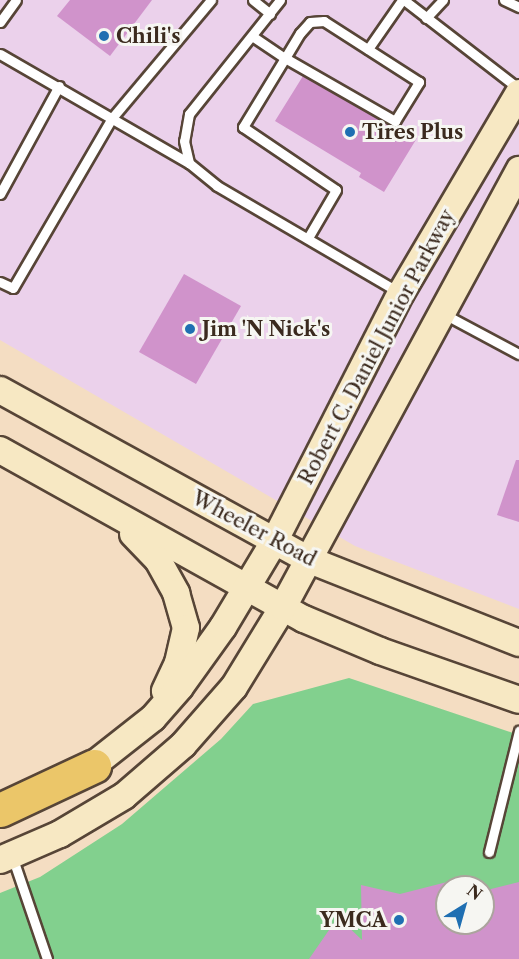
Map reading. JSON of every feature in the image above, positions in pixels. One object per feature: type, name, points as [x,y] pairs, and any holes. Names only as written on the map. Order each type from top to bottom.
[{"type":"highway","points":[[0,810],[94,766]]},
{"type":"street","name":"Robert C. Daniel Junior Parkway","points":[[0,822],[30,808],[94,766],[153,718],[202,659],[275,540],[401,293],[519,91]]},
{"type":"street","name":"Robert C. Daniel Junior Parkway","points":[[6,858],[92,816],[162,765],[234,687],[283,606],[519,170]]},
{"type":"street","name":"Wheeler Road","points":[[0,390],[307,559],[519,643]]},
{"type":"street","points":[[0,450],[245,589],[380,651],[519,700]]},
{"type":"street","points":[[114,514],[158,561],[176,593],[186,628],[178,663],[153,718]]},
{"type":"lane","points":[[0,22],[16,0]]},
{"type":"lane","points":[[0,282],[13,288],[112,118],[211,0]]},
{"type":"lane","points":[[253,0],[270,14]]},
{"type":"lane","points":[[189,163],[184,141],[189,114],[280,0]]},
{"type":"lane","points":[[368,49],[403,0],[519,91]]},
{"type":"lane","points":[[426,18],[444,0]]},
{"type":"lane","points":[[504,0],[517,9],[519,7]]},
{"type":"lane","points":[[252,36],[285,58],[395,121],[419,82],[324,21],[310,22],[285,58],[243,127],[336,190],[308,238]]},
{"type":"lane","points":[[0,54],[189,163],[217,186],[401,293]]},
{"type":"lane","points":[[0,194],[59,86]]},
{"type":"lane","points":[[442,313],[519,354]]},
{"type":"lane","points":[[489,852],[519,731]]},
{"type":"lane","points":[[6,858],[47,959]]},
{"type":"shaded area","points":[[0,0],[519,0],[519,609],[355,546],[0,340]]},
{"type":"green space","points":[[349,678],[519,735],[519,959],[0,959],[0,893],[40,877],[122,824],[221,739],[253,704]]},
{"type":"building","name":"Chili's","points":[[70,0],[152,0],[110,56],[57,16]]},
{"type":"building","name":"Tires Plus","points":[[303,76],[417,138],[384,192],[359,177],[361,173],[275,121]]},
{"type":"building","name":"Jim 'N Nick's","points":[[184,274],[241,306],[196,384],[139,352]]},
{"type":"building","points":[[516,460],[519,460],[519,522],[497,515]]},
{"type":"building","name":"YMCA","points":[[519,882],[519,959],[309,959],[338,917],[362,940],[361,885],[400,894],[435,885],[435,935],[495,935],[495,888]]},
{"type":"place","name":"Chili's","points":[[104,36]]},
{"type":"place","name":"Tires Plus","points":[[350,132]]},
{"type":"place","name":"Jim 'N Nick's","points":[[190,329]]},
{"type":"place","name":"YMCA","points":[[399,920]]}]
